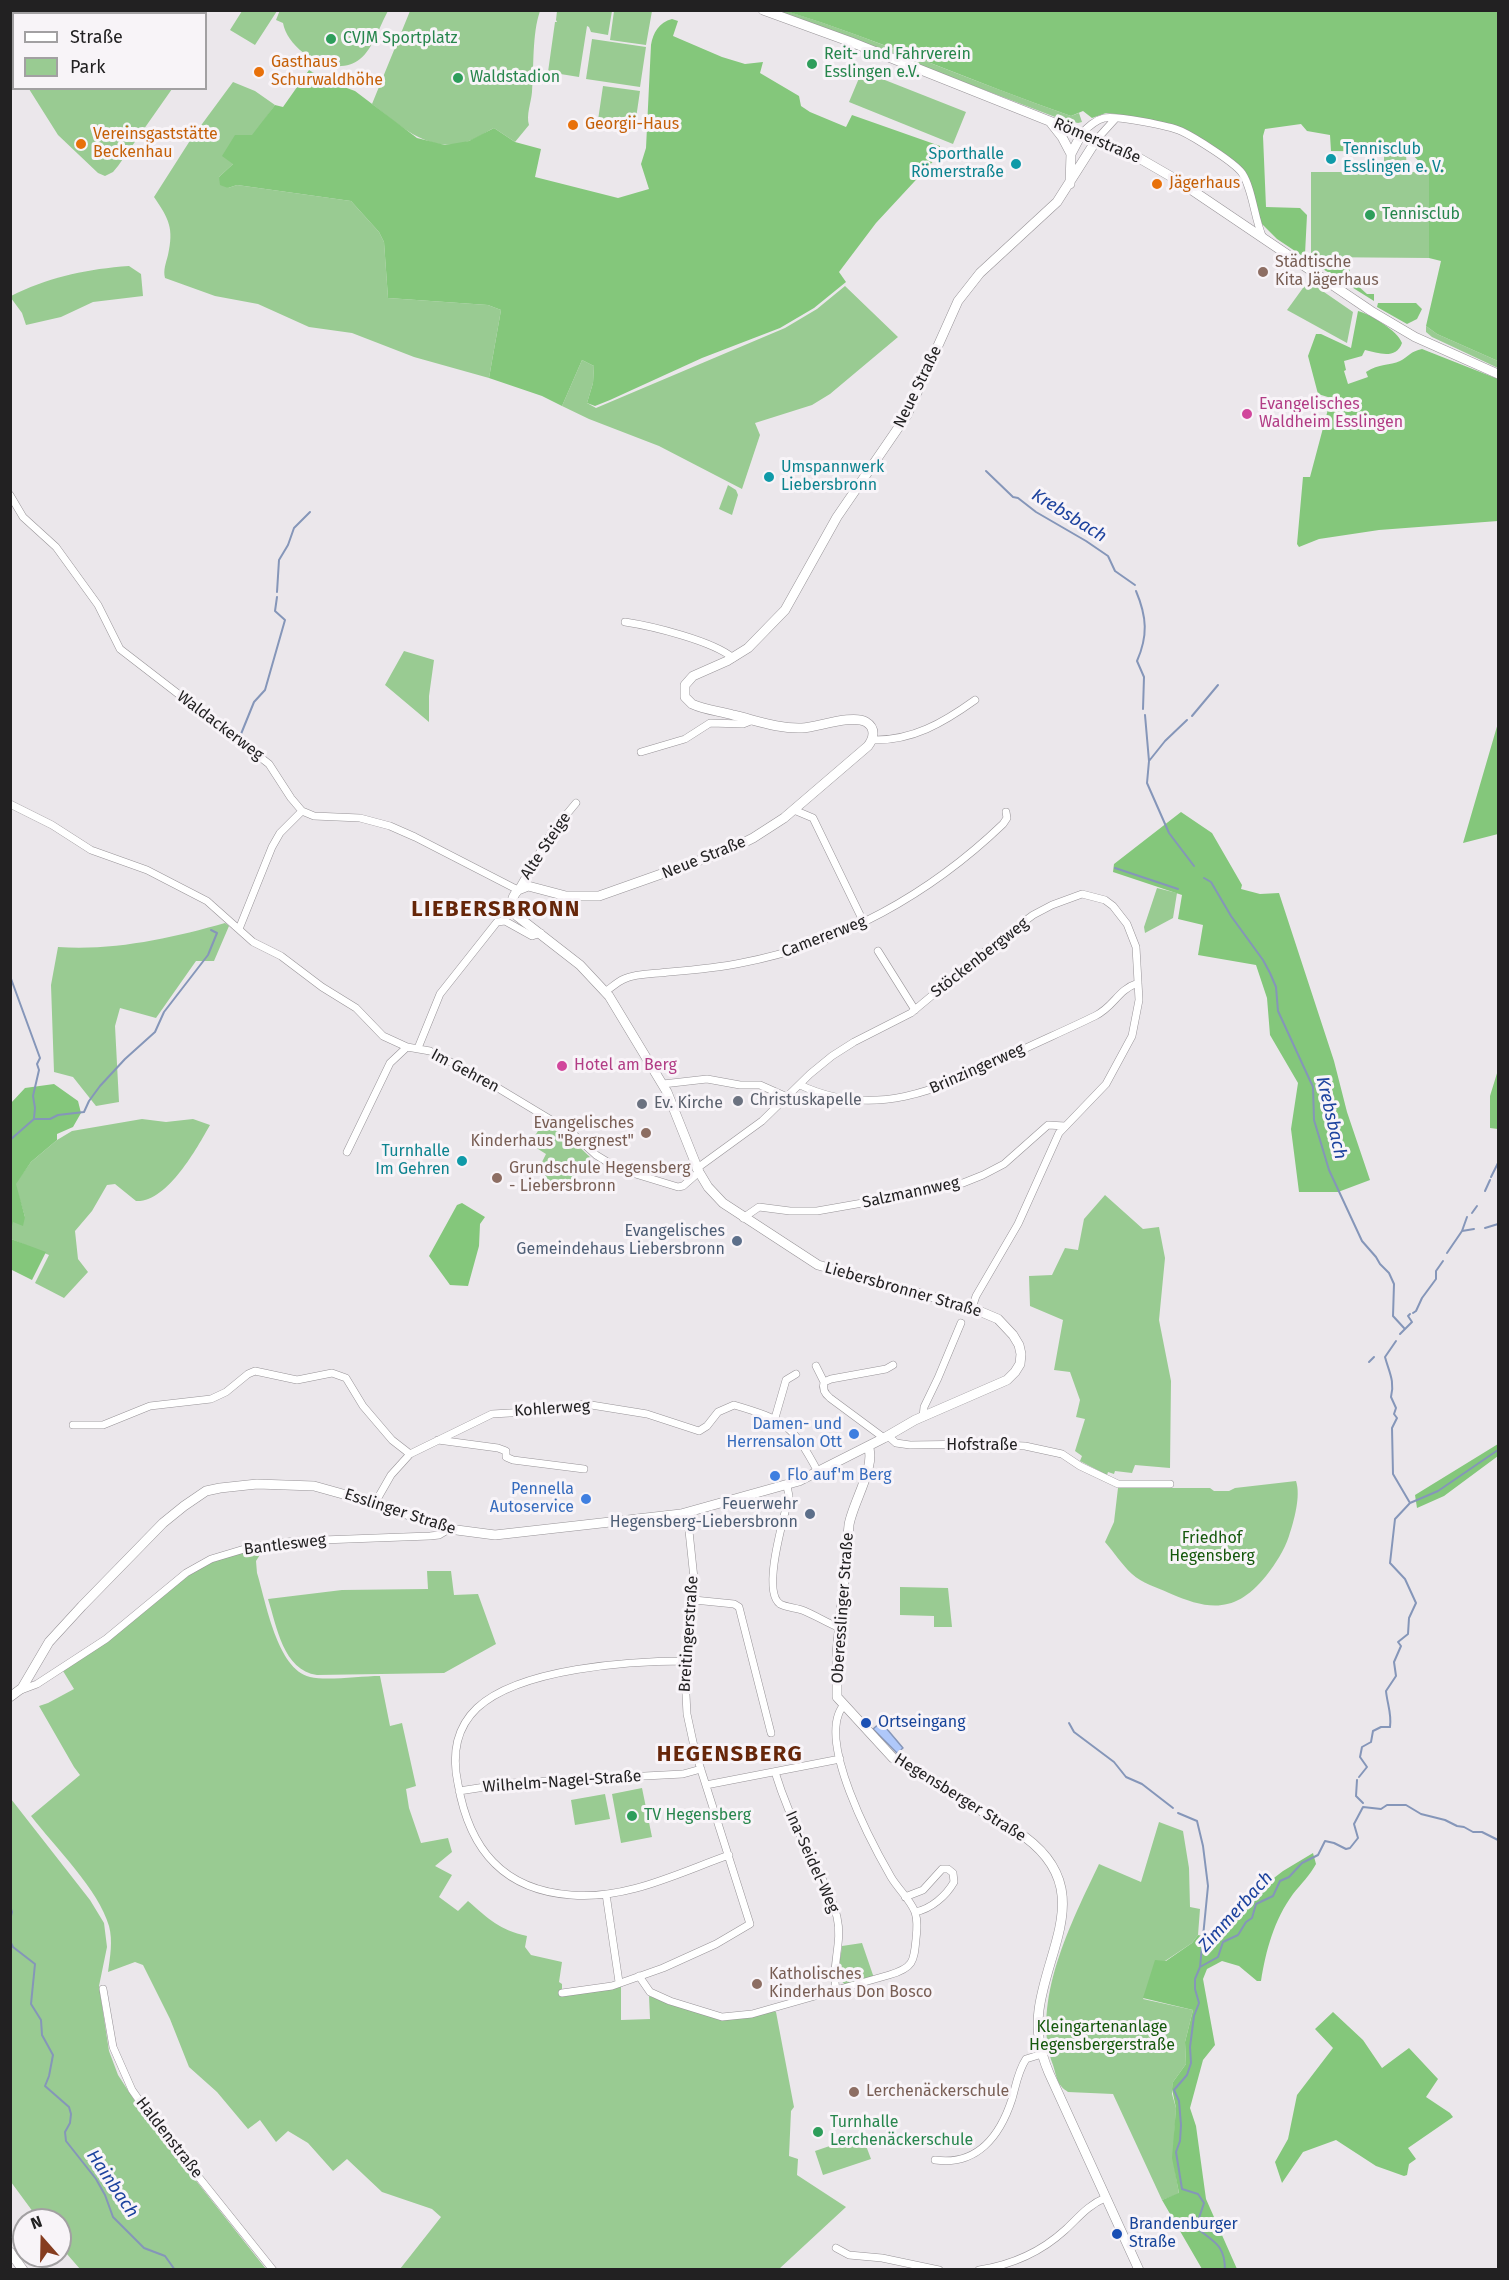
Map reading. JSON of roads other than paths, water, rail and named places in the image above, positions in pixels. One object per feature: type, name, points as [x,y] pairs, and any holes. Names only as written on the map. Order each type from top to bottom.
[{"type":"street","name":"Römerstraße","points":[[763,10],[1132,154],[1165,172],[1340,291],[1399,328],[1498,374]]},
{"type":"street","points":[[1097,139],[1116,118]]},
{"type":"street","points":[[1070,184],[1071,154],[1082,134],[1097,121],[1116,118],[1180,131],[1234,165],[1243,175],[1264,240]]},
{"type":"street","points":[[1048,120],[1060,133],[1071,154]]},
{"type":"street","name":"Neue Straße","points":[[518,890],[531,886],[574,897],[592,897],[737,847],[764,832],[794,810],[860,754],[872,740],[872,728],[861,720],[801,728],[779,726],[698,707],[685,697],[684,687],[690,677],[733,658],[758,640],[790,602],[837,517],[907,415],[923,383],[949,319],[969,286],[986,267],[1051,209],[1070,184],[1097,139]]},
{"type":"street","name":"Waldackerweg","points":[[10,495],[23,516],[56,547],[98,605],[120,649],[269,764],[302,811]]},
{"type":"street","points":[[625,622],[662,630],[723,650],[733,658]]},
{"type":"street","points":[[872,740],[898,739],[923,731],[975,700]]},
{"type":"street","points":[[641,752],[685,739],[710,723],[743,724],[753,720]]},
{"type":"street","name":"Alte Steige","points":[[518,890],[551,833],[576,803]]},
{"type":"street","name":"Im Gehren","points":[[10,804],[46,822],[91,850],[147,870],[202,898],[217,908],[257,945],[281,956],[322,987],[356,1008],[383,1036],[407,1047],[428,1051],[448,1060],[533,1108],[574,1134],[596,1155],[625,1172],[678,1187],[683,1186],[698,1171]]},
{"type":"street","points":[[794,810],[813,818],[864,923]]},
{"type":"street","points":[[239,929],[272,847],[280,833],[302,811],[314,816],[360,818],[390,826],[518,890],[512,902],[514,912],[580,964],[605,992],[663,1084],[706,1079],[740,1085],[760,1085],[787,1097]]},
{"type":"street","name":"Camererweg","points":[[605,992],[621,980],[633,976],[714,968],[774,956],[821,941],[864,923],[913,896],[962,861],[1003,824],[1007,818],[1006,812]]},
{"type":"street","name":"Stöckenbergweg","points":[[698,1171],[754,1127],[810,1074],[843,1048],[915,1010],[1026,920],[1052,904],[1082,894],[1107,902],[1127,924],[1136,947],[1138,1009],[1131,1036],[1123,1054],[1102,1089],[1065,1126]]},
{"type":"street","points":[[418,1048],[440,994],[498,922],[505,921],[532,936],[541,933]]},
{"type":"street","points":[[878,951],[915,1010]]},
{"type":"street","name":"Brinzingerweg","points":[[800,1085],[832,1096],[867,1101],[920,1094],[955,1081],[1095,1016],[1111,1006],[1125,988],[1138,983]]},
{"type":"street","points":[[347,1152],[390,1064],[407,1047]]},
{"type":"street","name":"Liebersbronner Straße","points":[[663,1084],[698,1171],[715,1196],[743,1218],[823,1267],[972,1308],[998,1319],[1015,1338],[1021,1351],[1018,1366],[1013,1375],[1003,1382],[923,1417],[886,1437]]},
{"type":"street","name":"Salzmannweg","points":[[743,1218],[759,1207],[790,1211],[817,1211],[963,1183],[1004,1164],[1048,1125],[1065,1126]]},
{"type":"street","points":[[972,1308],[976,1296],[1018,1224],[1049,1154],[1065,1126]]},
{"type":"street","points":[[923,1417],[924,1407],[960,1323]]},
{"type":"street","points":[[824,1382],[836,1377],[889,1368],[893,1365]]},
{"type":"street","points":[[816,1366],[824,1382],[823,1389],[830,1398],[886,1437]]},
{"type":"street","points":[[73,1425],[110,1424],[150,1406],[192,1403],[211,1399],[226,1392],[254,1372],[297,1380],[332,1373],[346,1378],[361,1404],[392,1440],[410,1454]]},
{"type":"street","points":[[796,1374],[786,1380],[775,1418],[800,1440],[818,1472]]},
{"type":"street","name":"Kohlerweg","points":[[375,1503],[391,1474],[410,1454],[494,1413],[545,1411],[585,1404],[651,1415],[692,1430],[704,1429],[717,1413],[734,1405],[775,1418]]},
{"type":"street","name":"Esslinger Straße","points":[[10,1697],[19,1691],[43,1650],[64,1625],[155,1531],[177,1511],[201,1494],[215,1488],[235,1485],[296,1484],[326,1488],[449,1529],[472,1534],[507,1535],[687,1512],[787,1486],[886,1437]]},
{"type":"street","name":"Hofstraße","points":[[886,1437],[896,1443],[910,1444],[1025,1446],[1059,1453],[1116,1483],[1170,1484]]},
{"type":"street","points":[[438,1440],[496,1447],[506,1451],[506,1457],[513,1460],[584,1468]]},
{"type":"street","name":"Oberesslinger Straße","points":[[836,1990],[904,1970],[914,1958],[918,1933],[915,1912],[892,1880],[868,1838],[840,1759],[836,1719],[843,1706],[836,1693],[840,1628],[850,1520],[871,1459],[868,1446]]},
{"type":"street","points":[[787,1486],[789,1496],[773,1564],[773,1584],[777,1599],[779,1604],[804,1611],[840,1628]]},
{"type":"street","name":"Breitingerstraße","points":[[639,1976],[686,1959],[749,1926],[691,1737],[687,1714],[685,1691],[694,1600],[694,1576],[687,1512]]},
{"type":"street","name":"Bantlesweg","points":[[19,1691],[37,1684],[106,1639],[186,1573],[211,1559],[251,1547],[295,1541],[430,1536],[441,1534],[449,1529]]},
{"type":"street","points":[[694,1600],[734,1604],[739,1607],[771,1733]]},
{"type":"street","points":[[687,1660],[631,1662],[590,1667],[531,1681],[488,1699],[467,1719],[458,1737],[455,1762],[464,1815],[473,1836],[486,1854],[504,1871],[523,1882],[554,1893],[576,1896],[606,1894],[658,1881],[729,1855]]},
{"type":"street","name":"Hegensberger Straße","points":[[843,1706],[893,1758],[1026,1838],[1038,1848],[1050,1864],[1061,1891],[1063,1918],[1040,2003],[1038,2033],[1042,2054],[1139,2270]]},
{"type":"street","points":[[706,1785],[840,1759]]},
{"type":"street","name":"Wilhelm-Nagel-Straße","points":[[459,1791],[498,1784],[683,1774],[701,1769]]},
{"type":"street","name":"Ina-Seidel-Weg","points":[[775,1772],[793,1821],[828,1890],[836,1911],[840,1936],[834,1979],[836,1990]]},
{"type":"street","points":[[905,1897],[921,1892],[942,1869],[948,1869],[953,1873],[954,1882],[944,1894],[927,1909],[915,1912]]},
{"type":"street","points":[[606,1894],[619,1982]]},
{"type":"street","points":[[562,1993],[609,1987],[639,1976],[646,1989],[652,1994],[726,2017],[752,2014],[836,1990]]},
{"type":"street","name":"Haldenstraße","points":[[103,1989],[113,2047],[132,2090],[153,2120],[273,2270]]},
{"type":"street","points":[[934,2160],[958,2161],[988,2143],[1004,2119],[1026,2059],[1042,2054]]},
{"type":"street","points":[[979,2270],[1007,2263],[1034,2252],[1060,2235],[1090,2205],[1105,2198]]},
{"type":"street","points":[[836,2248],[849,2255],[882,2258],[939,2270]]},
{"type":"street","points":[[11,2254],[22,2270]]},
{"type":"water","points":[[881,1722],[903,1748],[897,1753],[873,1729]]},
{"type":"waterway","name":"Krebsbach","points":[[986,471],[1013,497],[1108,556],[1115,571],[1135,585]]},
{"type":"waterway","points":[[277,592],[279,560],[294,528],[310,512]]},
{"type":"waterway","name":"Krebsbach","points":[[1136,591],[1145,626],[1141,652],[1137,661],[1144,677],[1143,709]]},
{"type":"waterway","points":[[241,734],[254,702],[265,690],[285,620],[275,611],[277,597]]},
{"type":"waterway","points":[[1192,716],[1218,685]]},
{"type":"waterway","name":"Krebsbach","points":[[1145,715],[1149,761],[1147,783],[1169,833],[1194,866]]},
{"type":"waterway","points":[[1149,761],[1165,741],[1187,720]]},
{"type":"waterway","points":[[1115,868],[1178,889]]},
{"type":"waterway","name":"Krebsbach","points":[[1204,878],[1211,882],[1270,973],[1276,987],[1278,1011],[1313,1087],[1314,1120],[1329,1170],[1362,1241],[1389,1273],[1394,1284],[1393,1316],[1404,1328]]},
{"type":"waterway","points":[[10,1140],[34,1119],[50,1119],[58,1115],[84,1112],[100,1086],[155,1032],[164,1012],[208,955],[217,933],[211,930]]},
{"type":"waterway","points":[[10,976],[40,1058],[37,1064],[39,1070],[33,1096],[34,1118]]},
{"type":"waterway","points":[[1491,1177],[1498,1163]]},
{"type":"waterway","points":[[1485,1191],[1490,1180]]},
{"type":"waterway","points":[[1472,1213],[1477,1206]]},
{"type":"waterway","points":[[1447,1253],[1462,1231],[1467,1217]]},
{"type":"waterway","points":[[1485,1228],[1498,1224]]},
{"type":"waterway","points":[[1462,1231],[1474,1229]]},
{"type":"waterway","points":[[1413,1313],[1436,1279],[1436,1271],[1443,1261]]},
{"type":"waterway","points":[[1400,1334],[1412,1322],[1408,1316],[1410,1314]]},
{"type":"waterway","name":"Krebsbach","points":[[1359,1777],[1367,1767],[1360,1757],[1362,1747],[1371,1742],[1373,1731],[1381,1727],[1390,1727],[1386,1691],[1396,1676],[1394,1662],[1401,1646],[1398,1642],[1408,1634],[1409,1618],[1416,1603],[1405,1579],[1390,1563],[1395,1519],[1410,1503],[1393,1474],[1392,1428],[1397,1418],[1391,1397],[1392,1381],[1385,1357],[1396,1341]]},
{"type":"waterway","points":[[1369,1362],[1374,1357]]},
{"type":"waterway","points":[[1410,1503],[1438,1491],[1498,1450]]},
{"type":"waterway","points":[[1069,1723],[1074,1732],[1114,1762],[1126,1777],[1142,1784],[1173,1808]]},
{"type":"waterway","name":"Krebsbach","points":[[1357,1780],[1356,1796],[1363,1803]]},
{"type":"waterway","name":"Zimmerbach","points":[[1225,2270],[1221,2249],[1198,2229],[1204,2203],[1198,2194],[1182,2189],[1176,2152],[1180,2141],[1181,2125],[1179,2101],[1174,2090],[1187,2075],[1191,2063],[1190,2047],[1194,2016],[1199,2003],[1195,1979],[1200,1967],[1218,1957],[1223,1942],[1238,1935],[1246,1922],[1252,1918],[1256,1904],[1273,1896],[1280,1881],[1289,1877],[1302,1863],[1318,1855],[1325,1841],[1346,1849],[1350,1848],[1358,1838],[1354,1824],[1363,1807],[1381,1809],[1387,1805],[1406,1805],[1421,1814],[1445,1820],[1473,1832],[1482,1832],[1498,1840]]},
{"type":"waterway","points":[[1178,1813],[1197,1821],[1203,1846],[1208,1886],[1200,1967]]},
{"type":"waterway","name":"Hainbach","points":[[10,1906],[12,1912],[10,1920]]},
{"type":"waterway","name":"Hainbach","points":[[10,1941],[13,1947],[35,1964],[31,2004],[41,2020],[42,2035],[53,2055],[45,2086],[69,2107],[71,2114],[70,2123],[65,2132],[66,2141],[96,2179],[113,2217],[144,2248],[165,2256],[175,2270]]},
{"type":"place","name":"CVJM Sportplatz","points":[[331,39]]},
{"type":"place","name":"Reit- und Fahrverein Esslingen e.V.","points":[[812,64]]},
{"type":"place","name":"Gasthaus Schurwaldhöhe","points":[[259,72]]},
{"type":"place","name":"Waldstadion","points":[[458,78]]},
{"type":"place","name":"Georgii-Haus","points":[[573,125]]},
{"type":"place","name":"Vereinsgaststätte Beckenhau","points":[[81,144]]},
{"type":"place","name":"Tennisclub Esslingen e. V.","points":[[1331,159]]},
{"type":"place","name":"Sporthalle Römerstraße","points":[[1016,164]]},
{"type":"place","name":"Jägerhaus","points":[[1157,184]]},
{"type":"place","name":"Tennisclub","points":[[1370,215]]},
{"type":"place","name":"Städtische Kita Jägerhaus","points":[[1263,272]]},
{"type":"place","name":"Evangelisches Waldheim Esslingen","points":[[1247,414]]},
{"type":"place","name":"Umspannwerk Liebersbronn","points":[[769,477]]},
{"type":"place","name":"Hotel am Berg","points":[[562,1066]]},
{"type":"place","name":"Christuskapelle","points":[[738,1101]]},
{"type":"place","name":"Ev. Kirche","points":[[642,1104]]},
{"type":"place","name":"Evangelisches Kinderhaus \"Bergnest\"","points":[[646,1133]]},
{"type":"place","name":"Turnhalle Im Gehren","points":[[462,1161]]},
{"type":"place","name":"Grundschule Hegensberg - Liebersbronn","points":[[497,1178]]},
{"type":"place","name":"Evangelisches Gemeindehaus Liebersbronn","points":[[737,1241]]},
{"type":"place","name":"Damen- und Herrensalon Ott","points":[[854,1434]]},
{"type":"place","name":"Flo auf'm Berg","points":[[775,1476]]},
{"type":"place","name":"Pennella Autoservice","points":[[586,1499]]},
{"type":"place","name":"Feuerwehr Hegensberg-Liebersbronn","points":[[810,1514]]},
{"type":"place","name":"Ortseingang","points":[[866,1723]]},
{"type":"place","name":"TV Hegensberg","points":[[632,1816]]},
{"type":"place","name":"Katholisches Kinderhaus Don Bosco","points":[[757,1984]]},
{"type":"place","name":"Lerchenäckerschule","points":[[854,2092]]},
{"type":"place","name":"Turnhalle Lerchenäckerschule","points":[[818,2132]]},
{"type":"place","name":"Brandenburger Straße","points":[[1117,2234]]},
{"type":"district","name":"LIEBERSBRONN","points":[[496,910]]},
{"type":"district","name":"HEGENSBERG","points":[[730,1755]]},
{"type":"park label","name":"Friedhof Hegensberg","points":[[1212,1548]]},
{"type":"park label","name":"Kleingartenanlage Hegensbergerstraße","points":[[1102,2037]]}]
